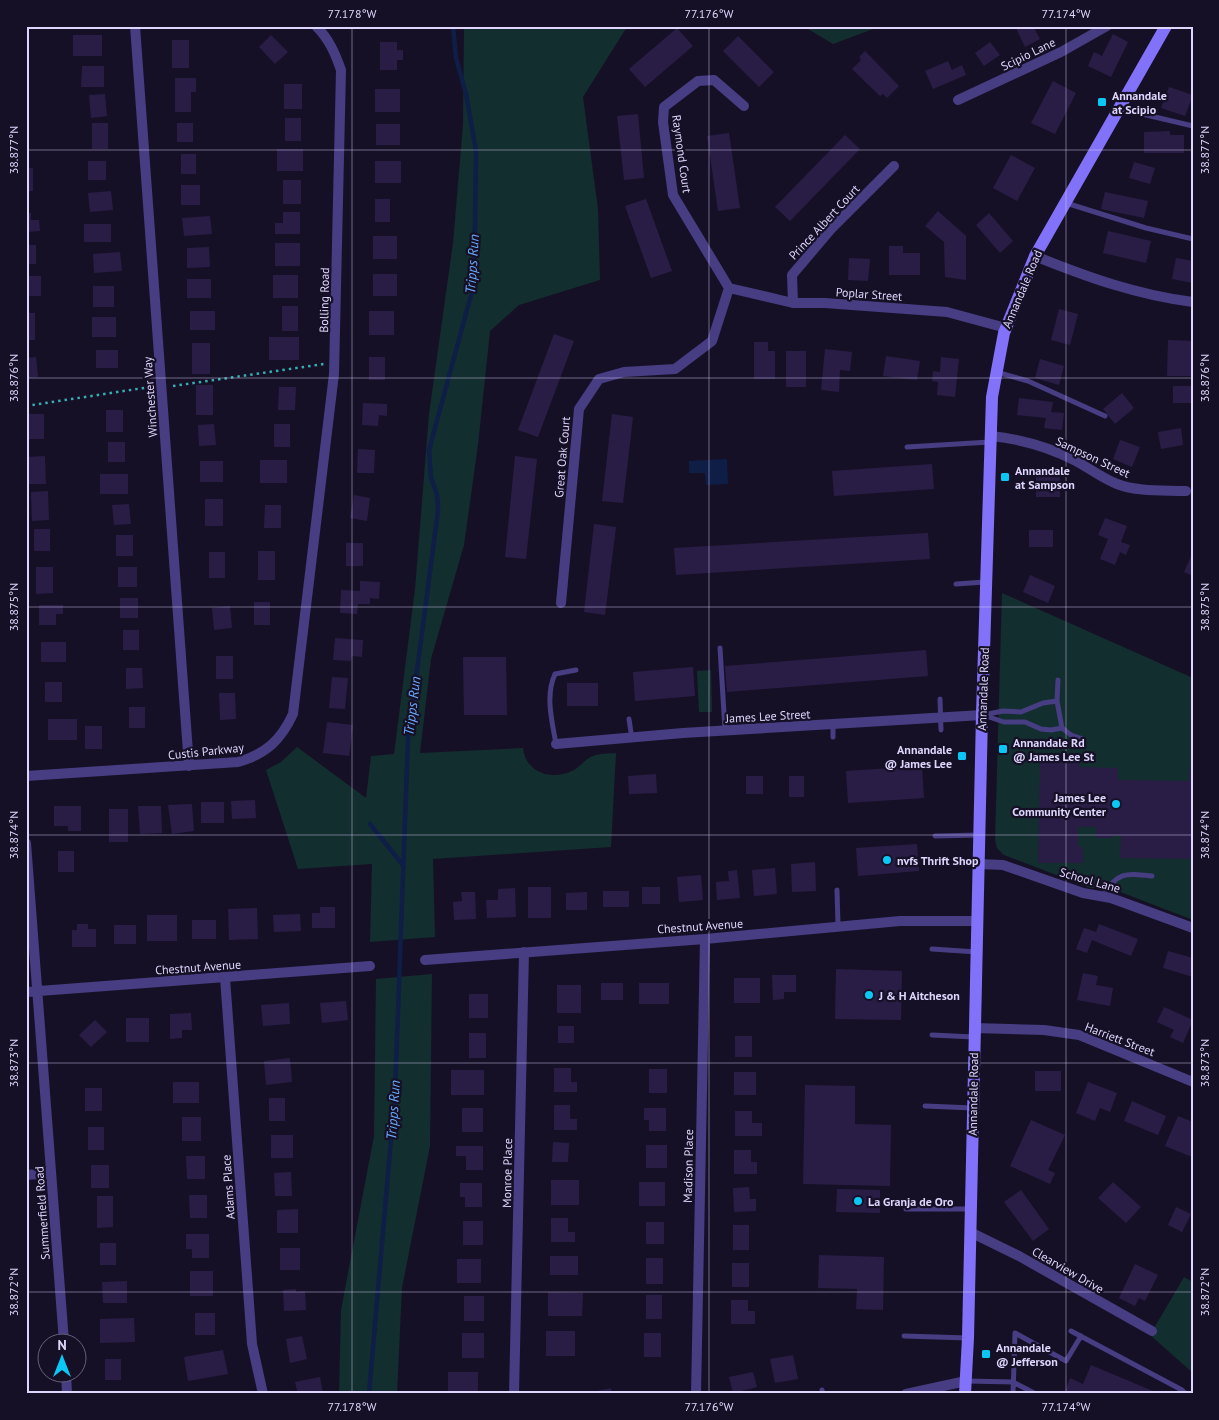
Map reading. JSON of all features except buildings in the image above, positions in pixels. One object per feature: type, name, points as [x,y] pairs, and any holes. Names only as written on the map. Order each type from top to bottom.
[{"type":"main road","name":"Annandale Road","points":[[965,1387],[968,1338],[986,582],[991,439],[996,372],[1006,328],[1035,256],[1064,202],[1166,26]]},
{"type":"street","name":"Winchester Way","points":[[135,26],[189,766]]},
{"type":"street","name":"Bolling Road","points":[[310,581],[335,362],[341,70],[336,54],[328,40],[316,26]]},
{"type":"street","name":"Scipio Lane","points":[[958,100],[1062,52],[1107,26]]},
{"type":"street","name":"Raymond Court","points":[[730,288],[673,196],[663,122],[664,107],[698,81],[714,80],[744,106]]},
{"type":"street","name":"Prince Albert Court","points":[[793,303],[792,275],[831,230],[894,166]]},
{"type":"street","points":[[1035,256],[1092,279],[1137,293],[1193,302]]},
{"type":"street","name":"Poplar Street","points":[[730,288],[793,303],[826,303],[947,312],[1006,328]]},
{"type":"street","name":"Great Oak Court","points":[[560,603],[579,409],[599,379],[624,372],[675,370],[712,341],[730,288]]},
{"type":"street","name":"Sampson Street","points":[[991,439],[1015,439],[1036,445],[1074,460],[1115,483],[1129,487],[1186,491]]},
{"type":"street","name":"Custis Parkway","points":[[26,776],[238,762],[252,758],[270,747],[286,730],[293,714],[297,697],[310,581]]},
{"type":"street","name":"James Lee Street","points":[[556,744],[982,715]]},
{"type":"street","name":"Summerfield Road","points":[[26,843],[63,1332]]},
{"type":"street","name":"School Lane","points":[[979,864],[1003,865],[1082,893],[1103,897],[1193,928]]},
{"type":"street","name":"Chestnut Avenue","points":[[425,960],[828,929],[838,925],[935,920],[978,921]]},
{"type":"street","name":"Madison Place","points":[[696,1394],[705,939]]},
{"type":"street","name":"Monroe Place","points":[[514,1394],[524,952]]},
{"type":"street","name":"Chestnut Avenue","points":[[26,992],[370,966]]},
{"type":"street","name":"Adams Place","points":[[225,978],[252,1344],[263,1394]]},
{"type":"street","name":"Harriett Street","points":[[975,1032],[1044,1030],[1079,1035],[1193,1082]]},
{"type":"street","points":[[26,1175],[51,1173]]},
{"type":"street","name":"Clearview Drive","points":[[970,1232],[1019,1256],[1152,1331]]},
{"type":"street","points":[[906,1394],[965,1387]]},
{"type":"lane","points":[[1118,108],[1193,126]]},
{"type":"lane","points":[[1064,202],[1146,228],[1193,239]]},
{"type":"lane","points":[[996,372],[1028,381],[1105,416]]},
{"type":"lane","points":[[907,447],[991,439]]},
{"type":"lane","points":[[956,584],[986,582]]},
{"type":"lane","points":[[720,648],[725,731]]},
{"type":"lane","points":[[556,744],[550,687],[555,674],[576,670]]},
{"type":"lane","points":[[1058,680],[1057,701],[1062,728],[1072,735],[1083,739]]},
{"type":"lane","points":[[940,699],[941,730]]},
{"type":"lane","points":[[982,715],[1003,711],[1021,712],[1043,703],[1057,701]]},
{"type":"lane","points":[[982,715],[1004,722],[1025,722],[1041,729],[1062,728]]},
{"type":"lane","points":[[629,719],[632,739]]},
{"type":"lane","points":[[833,725],[833,737]]},
{"type":"lane","points":[[935,836],[980,835]]},
{"type":"lane","points":[[1103,897],[1111,882],[1118,876],[1136,874],[1152,876]]},
{"type":"lane","points":[[838,890],[838,925]]},
{"type":"lane","points":[[932,949],[977,952]]},
{"type":"lane","points":[[932,1035],[975,1032]]},
{"type":"lane","points":[[925,1106],[973,1108]]},
{"type":"lane","points":[[906,1209],[971,1209]]},
{"type":"lane","points":[[1072,1331],[1182,1390],[1186,1394]]},
{"type":"lane","points":[[1013,1394],[1014,1333],[1066,1361],[1081,1336]]},
{"type":"lane","points":[[904,1336],[968,1338]]},
{"type":"lane","points":[[965,1387],[1014,1382],[1036,1394]]},
{"type":"path","points":[[26,406],[335,362]]},
{"type":"green space","points":[[464,26],[631,26],[625,30],[583,97],[598,209],[600,280],[519,305],[490,331],[478,445],[464,545],[431,659],[420,753],[523,748],[529,764],[535,769],[549,775],[558,775],[574,770],[593,756],[616,753],[611,847],[433,859],[435,937],[370,942],[372,864],[298,869],[266,770],[281,762],[297,747],[366,798],[371,756],[394,754],[415,589],[429,414],[453,243],[463,125]]},
{"type":"green space","points":[[803,26],[881,26],[833,44]]},
{"type":"green space","points":[[1002,593],[1193,678],[1193,920],[1110,888],[1090,888],[1004,855],[997,848],[995,840]]},
{"type":"green space","points":[[711,670],[712,712],[699,712],[697,671]]},
{"type":"green space","points":[[432,974],[430,1146],[402,1288],[397,1394],[339,1394],[341,1310],[374,1136],[376,979]]},
{"type":"green space","points":[[1184,1277],[1193,1282],[1193,1373],[1150,1335]]},
{"type":"water","points":[[727,459],[728,484],[706,485],[705,473],[689,473],[689,461]]},
{"type":"waterway","name":"Tripps Run","points":[[369,1394],[395,1093],[408,739],[438,511],[437,494],[431,478],[429,450],[473,288],[476,151],[466,94],[456,58],[453,26]]},
{"type":"waterway","points":[[370,824],[402,864]]},
{"type":"place","name":"Annandale at Scipio","points":[[1102,102]]},
{"type":"place","name":"Annandale at Sampson","points":[[1005,477]]},
{"type":"place","name":"Annandale Rd @ James Lee St","points":[[1003,749]]},
{"type":"place","name":"Annandale @ James Lee","points":[[962,756]]},
{"type":"place","name":"James Lee Community Center","points":[[1116,804]]},
{"type":"place","name":"nvfs Thrift Shop","points":[[887,860]]},
{"type":"place","name":"J & H Aitcheson","points":[[869,995]]},
{"type":"place","name":"La Granja de Oro","points":[[858,1201]]},
{"type":"place","name":"Annandale @ Jefferson","points":[[986,1354]]}]
